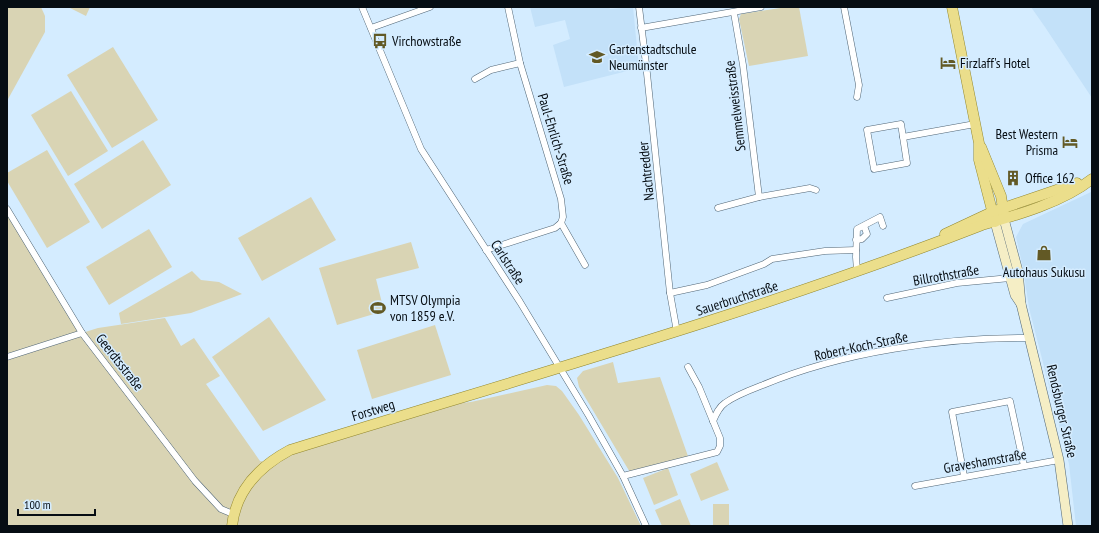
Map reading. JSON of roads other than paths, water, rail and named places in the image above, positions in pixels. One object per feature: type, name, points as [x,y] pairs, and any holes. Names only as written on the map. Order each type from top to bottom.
[{"type":"main road","name":"Rendsburger Straße","points":[[952,7],[979,143],[999,190],[1003,208]]},
{"type":"main road","name":"Rendsburger Straße","points":[[979,143],[979,160],[997,217]]},
{"type":"main road","points":[[997,217],[1003,208],[1092,179]]},
{"type":"main road","points":[[997,217],[1076,190],[1092,179]]},
{"type":"main road","name":"Sauerbruchstraße","points":[[560,368],[678,332],[857,272],[920,247],[930,241],[997,217]]},
{"type":"main road","name":"Forstweg","points":[[232,526],[234,514],[247,485],[258,472],[275,458],[290,450],[560,368]]},
{"type":"street","name":"Carlstraße","points":[[362,7],[421,149],[560,368],[623,476],[646,526]]},
{"type":"street","points":[[371,28],[430,7]]},
{"type":"street","name":"Paul-Ehrlich-Straße","points":[[508,7],[520,63],[561,199],[563,217],[562,224],[585,265]]},
{"type":"street","name":"Nachtredder","points":[[638,7],[647,72],[670,293],[678,332]]},
{"type":"street","points":[[641,28],[734,13],[761,7]]},
{"type":"street","points":[[844,7],[859,85],[856,98]]},
{"type":"street","name":"Semmelweisstraße","points":[[734,13],[743,65],[759,197]]},
{"type":"street","points":[[475,79],[491,70],[520,63]]},
{"type":"street","points":[[901,124],[903,137],[907,163],[874,168],[868,130],[901,124]]},
{"type":"street","points":[[903,137],[975,124]]},
{"type":"street","points":[[718,208],[759,197],[810,188],[816,190]]},
{"type":"street","name":"Geerdtsstraße","points":[[7,209],[82,334],[195,481],[221,508],[234,514]]},
{"type":"street","points":[[857,272],[857,229],[880,217],[883,226]]},
{"type":"street","name":"Rendsburger Straße","points":[[997,217],[1010,278],[1015,295],[1021,304]]},
{"type":"street","name":"Rendsburger Straße","points":[[997,217],[1018,271],[1021,304],[1059,460],[1068,526]]},
{"type":"street","points":[[486,250],[547,231],[562,224]]},
{"type":"street","points":[[670,293],[707,285],[764,264],[772,259],[826,251],[856,250]]},
{"type":"street","name":"Billrothstraße","points":[[887,298],[957,283],[1010,278]]},
{"type":"street","points":[[7,357],[82,334]]},
{"type":"street","name":"Robert-Koch-Straße","points":[[713,420],[717,411],[724,404],[776,380],[805,370],[861,356],[930,345],[981,340],[1030,338]]},
{"type":"street","points":[[623,476],[717,452],[720,446],[720,438],[700,387],[688,367]]},
{"type":"street","points":[[964,476],[952,412],[1010,401],[1024,466]]},
{"type":"street","name":"Graveshamstraße","points":[[915,486],[1059,460]]},
{"type":"place","name":"Virchowstraße","points":[[380,41]]},
{"type":"place","name":"Gartenstadtschule Neumünster","points":[[597,57]]},
{"type":"place","name":"Firzlaff's Hotel","points":[[948,63]]},
{"type":"place","name":"Best Western Prisma","points":[[1070,142]]},
{"type":"place","name":"Office 162","points":[[1013,178]]},
{"type":"place","name":"Autohaus Sukusu","points":[[1044,253]]},
{"type":"place","name":"MTSV Olympia von 1859 e.V.","points":[[378,308]]}]
